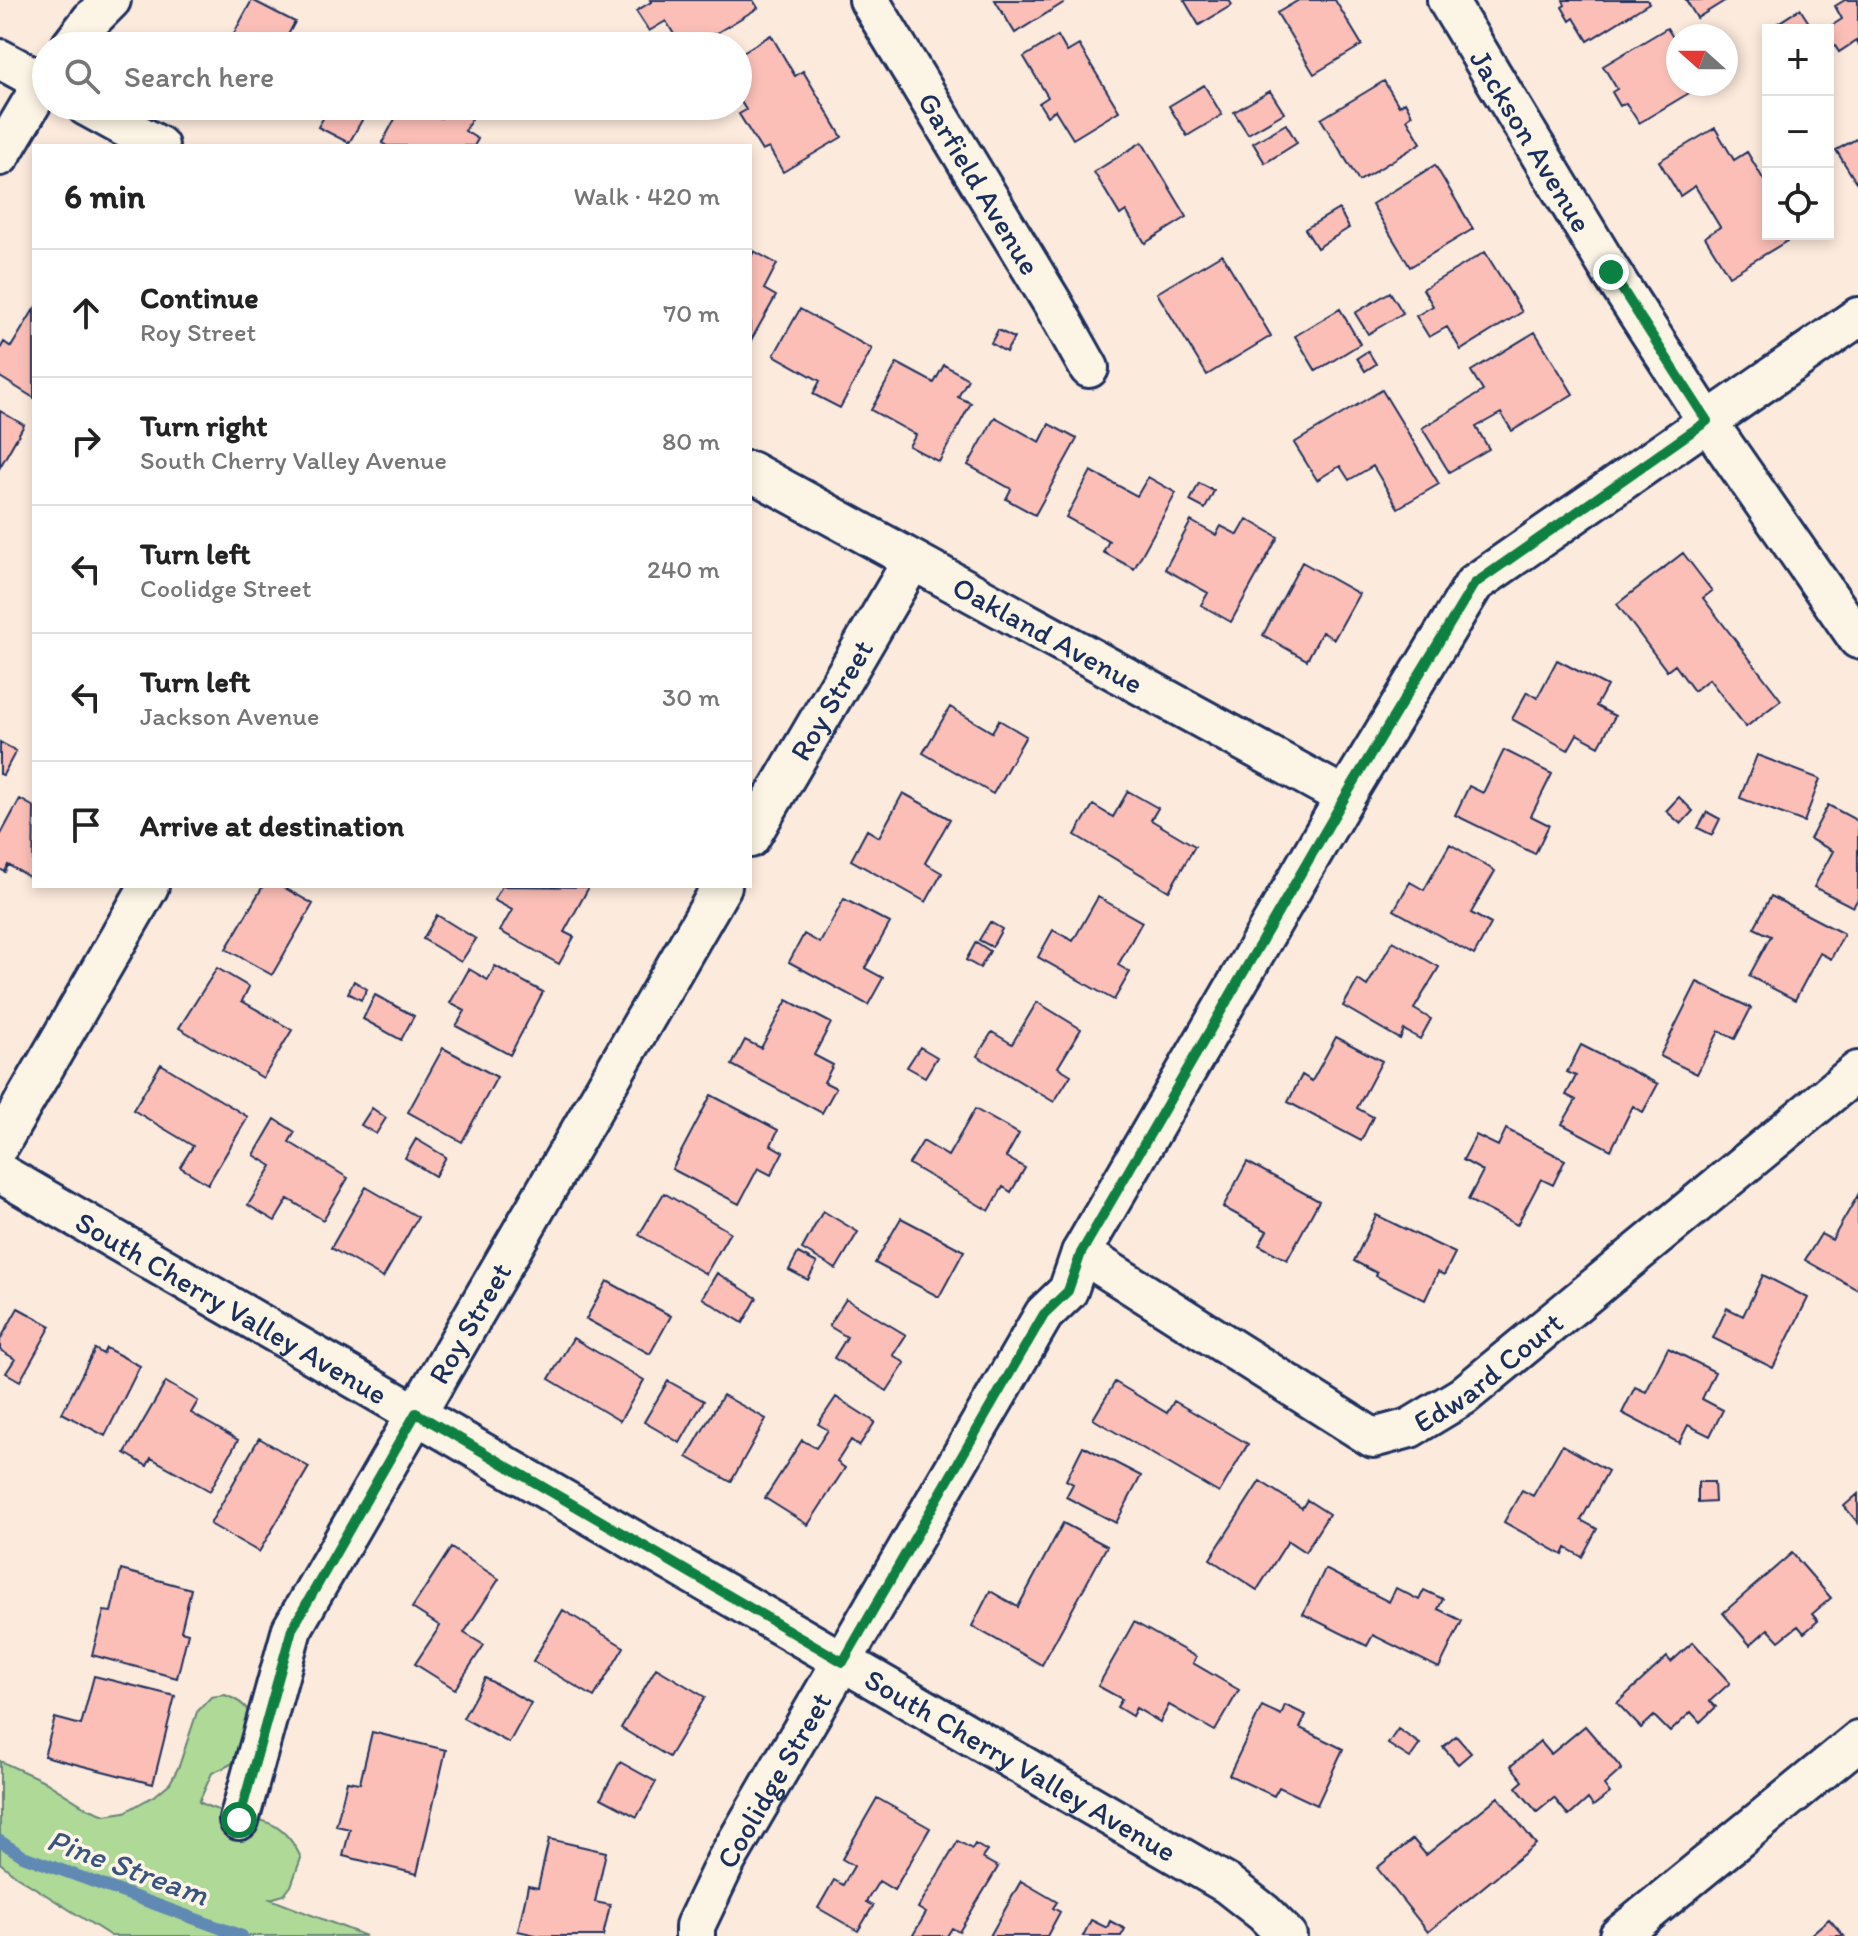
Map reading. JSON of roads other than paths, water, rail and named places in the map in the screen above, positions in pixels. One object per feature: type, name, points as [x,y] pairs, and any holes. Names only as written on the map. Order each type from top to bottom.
[{"type":"street","points":[[82,32],[111,0]]},
{"type":"street","name":"Garfield Avenue","points":[[869,0],[1089,368]]},
{"type":"street","name":"Jackson Avenue","points":[[1447,0],[1611,272],[1707,421],[1858,639]]},
{"type":"street","points":[[0,59],[32,75]]},
{"type":"street","points":[[0,156],[32,103]]},
{"type":"street","points":[[112,120],[155,144]]},
{"type":"street","name":"Coolidge Street","points":[[695,1936],[695,1926],[726,1861],[1044,1314],[1068,1291],[1081,1253],[1345,797],[1474,584],[1858,317]]},
{"type":"street","name":"Oakland Avenue","points":[[752,472],[1345,797]]},
{"type":"street","name":"Roy Street","points":[[752,835],[912,561]]},
{"type":"street","points":[[0,1144],[148,888]]},
{"type":"street","name":"Roy Street","points":[[239,1820],[292,1629],[721,888]]},
{"type":"street","name":"Edward Court","points":[[1081,1253],[1373,1438],[1410,1428],[1463,1396],[1858,1071]]},
{"type":"street","name":"South Cherry Valley Avenue","points":[[0,1173],[1227,1884],[1287,1936]]},
{"type":"street","points":[[1619,1936],[1858,1741]]},
{"type":"waterway","name":"Pine Stream","points":[[0,1841],[23,1856],[242,1936]]}]
